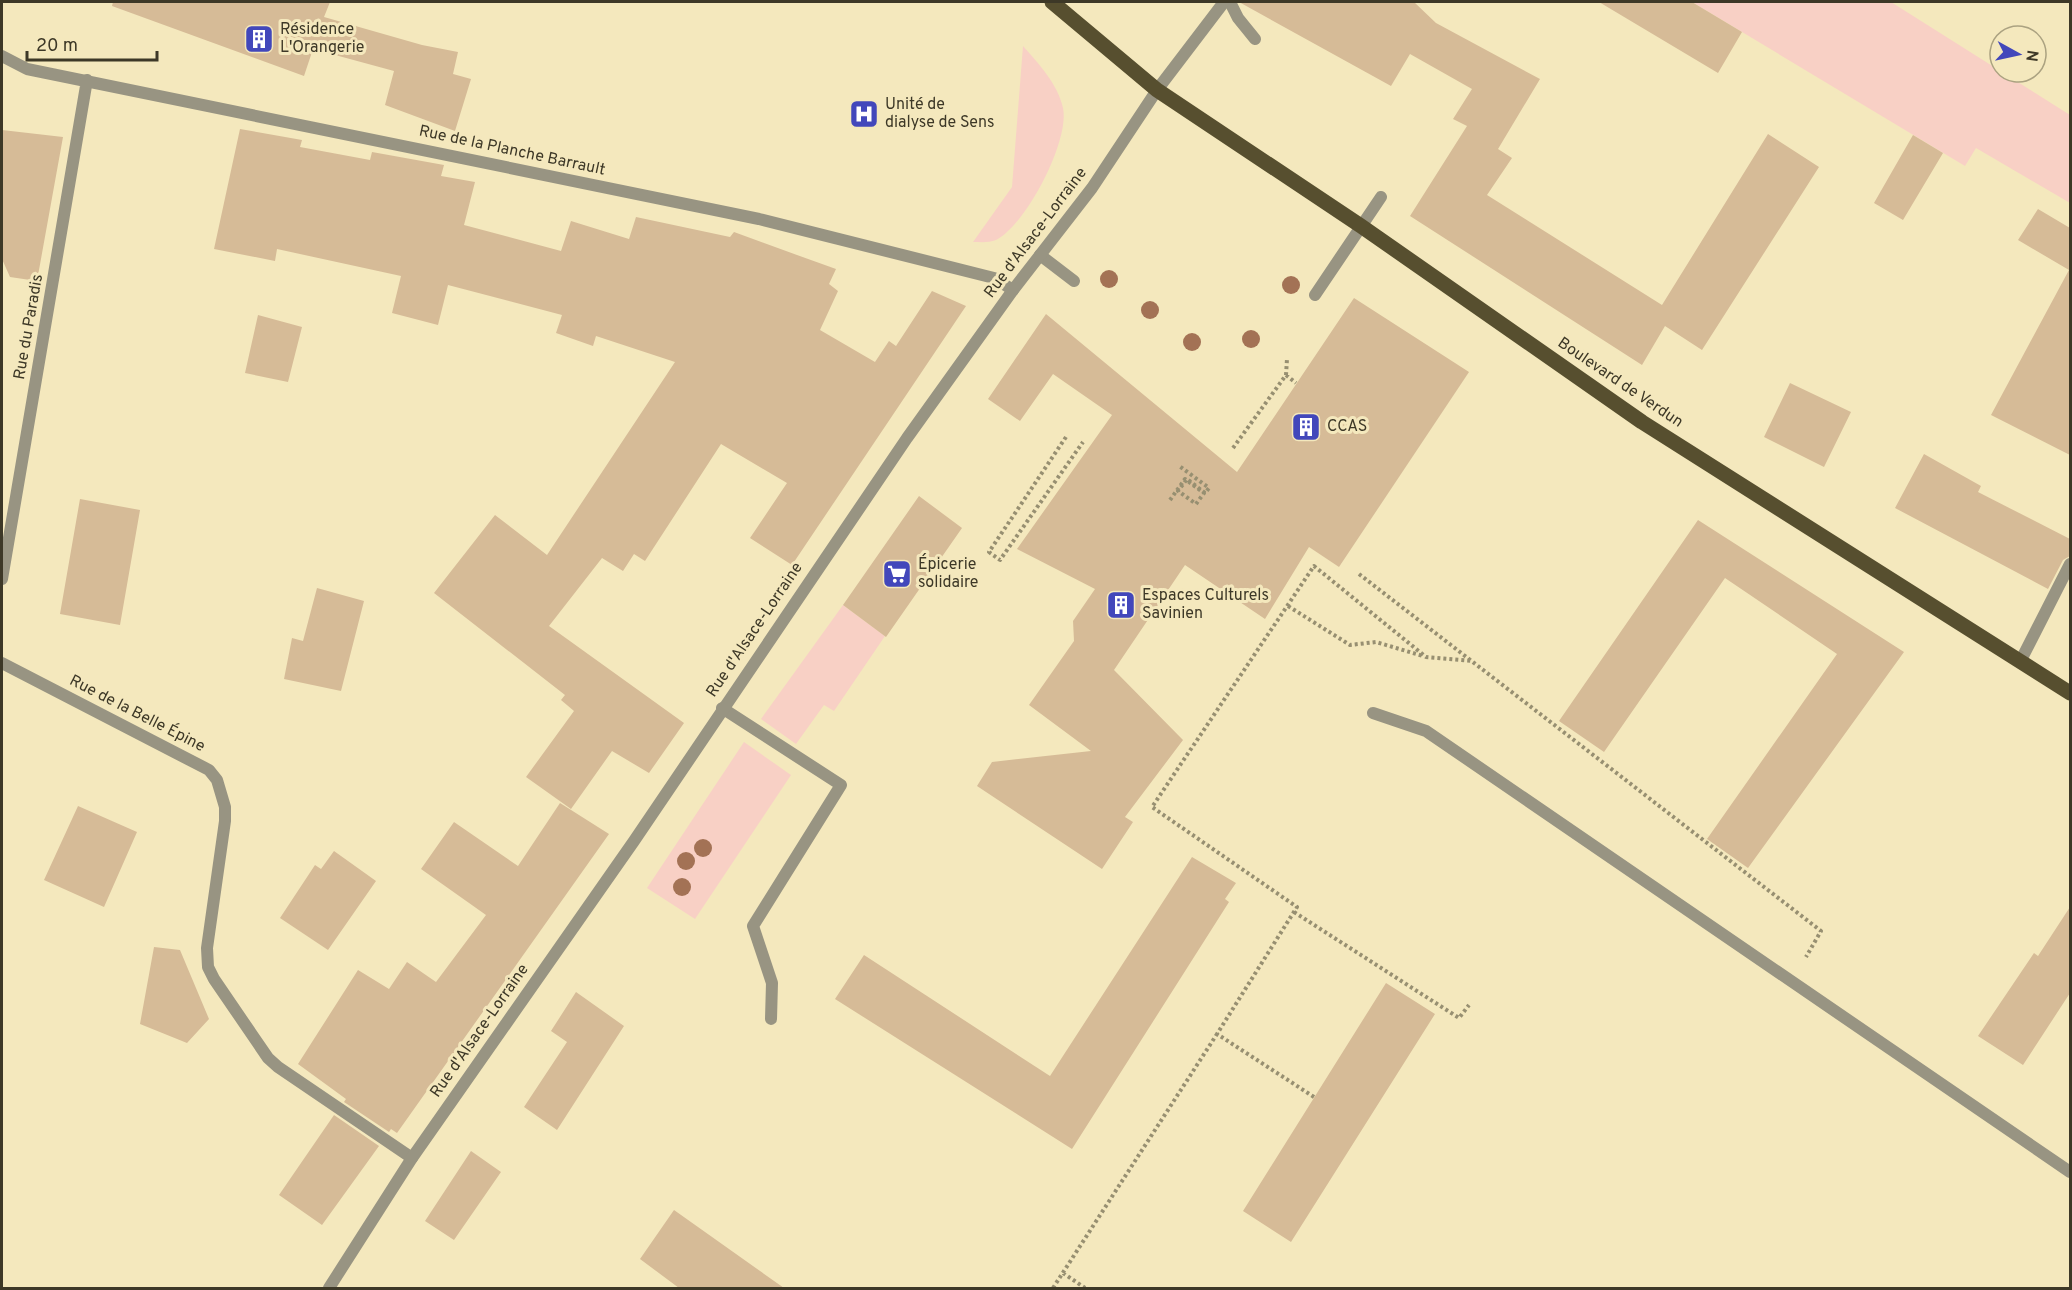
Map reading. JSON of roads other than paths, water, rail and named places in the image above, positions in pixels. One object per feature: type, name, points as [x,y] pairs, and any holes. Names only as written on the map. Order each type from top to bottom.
[{"type":"main road","name":"Boulevard de Verdun","points":[[1052,2],[1157,90],[1361,226],[1642,422],[2070,693]]},
{"type":"street","name":"Rue d'Alsace-Lorraine","points":[[329,1288],[412,1158],[634,841],[907,438],[1013,290],[1092,189],[1157,90],[1224,2]]},
{"type":"street","points":[[1230,2],[1238,18],[1255,39]]},
{"type":"street","name":"Rue de la Planche Barrault","points":[[2,56],[27,69],[759,219],[994,278],[1013,290]]},
{"type":"street","name":"Rue du Paradis","points":[[2,579],[87,80]]},
{"type":"street","points":[[1315,295],[1381,197]]},
{"type":"street","points":[[1040,255],[1074,281]]},
{"type":"street","points":[[2020,662],[2070,564]]},
{"type":"street","name":"Rue de la Belle Épine","points":[[2,663],[209,770],[217,780],[225,807],[207,948],[208,967],[214,979],[268,1058],[412,1158]]},
{"type":"street","points":[[723,708],[841,785],[753,926],[772,982],[771,1019]]},
{"type":"street","points":[[1373,713],[1426,731],[2070,1172]]},
{"type":"place","name":"Résidence L'Orangerie","points":[[259,39]]},
{"type":"place","name":"Unité de dialyse de Sens","points":[[864,114]]},
{"type":"place","name":"CCAS","points":[[1306,427]]},
{"type":"place","name":"Épicerie solidaire","points":[[897,574]]},
{"type":"place","name":"Espaces Culturels Savinien","points":[[1121,605]]}]
